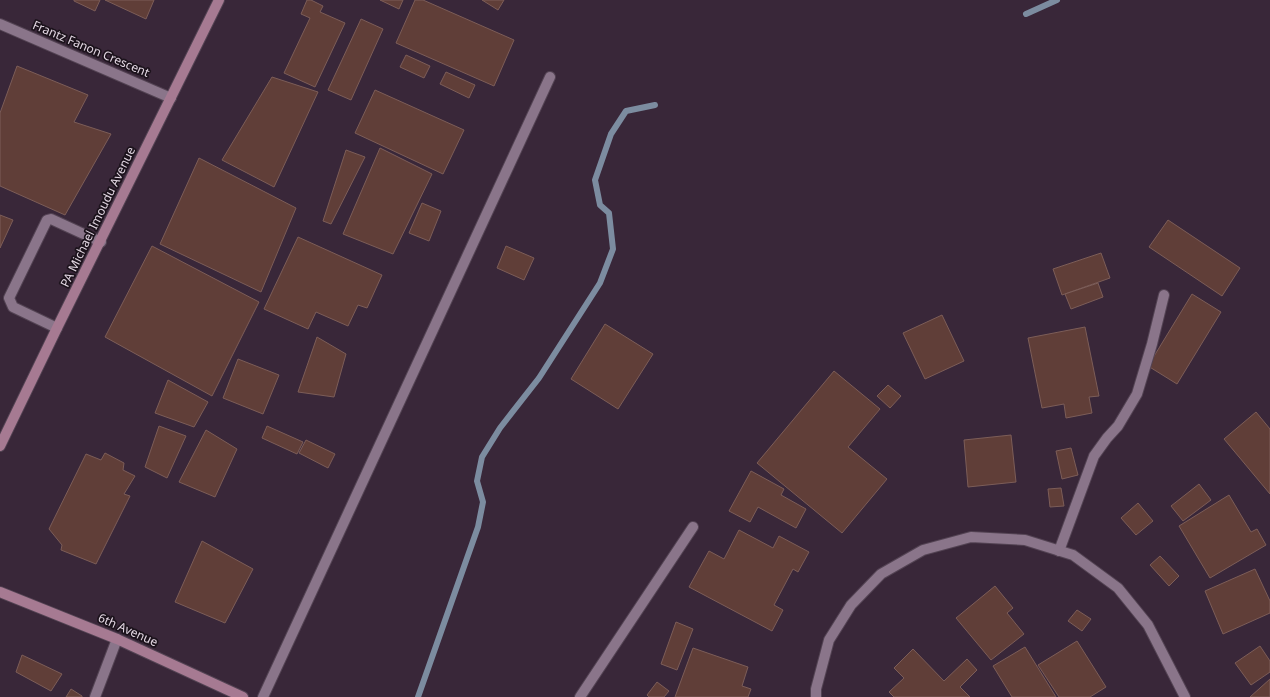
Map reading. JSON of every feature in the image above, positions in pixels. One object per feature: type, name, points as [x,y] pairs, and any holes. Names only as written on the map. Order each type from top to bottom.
[{"type":"street","name":"PA Michael Imoudu Avenue","points":[[0,446],[219,0]]},
{"type":"street","name":"Frantz Fanon Crescent","points":[[0,24],[171,98]]},
{"type":"street","points":[[263,697],[550,77]]},
{"type":"street","points":[[57,328],[13,307],[9,298],[47,220],[51,219],[101,242]]},
{"type":"street","points":[[1059,551],[1094,456],[1118,426],[1137,394],[1152,344],[1164,295]]},
{"type":"street","points":[[580,697],[693,527]]},
{"type":"street","points":[[816,697],[816,689],[829,640],[851,605],[881,574],[923,550],[971,537],[1025,540],[1073,555],[1118,588],[1148,626],[1186,697]]},
{"type":"street","name":"6th Avenue","points":[[0,592],[117,639],[243,697]]},
{"type":"street","points":[[95,697],[117,639]]},
{"type":"building","points":[[74,0],[100,0],[95,11]]},
{"type":"building","points":[[105,0],[154,0],[146,19]]},
{"type":"building","points":[[307,0],[311,0],[323,6],[320,12],[345,23],[315,87],[284,73],[310,18],[301,14]]},
{"type":"building","points":[[380,0],[403,0],[399,9]]},
{"type":"building","points":[[415,0],[423,0],[514,40],[494,86],[396,43]]},
{"type":"building","points":[[482,0],[504,0],[498,10]]},
{"type":"building","points":[[361,19],[383,29],[351,100],[328,90]]},
{"type":"building","points":[[406,55],[430,66],[424,78],[400,67]]},
{"type":"building","points":[[17,66],[88,95],[74,122],[111,134],[65,215],[0,186],[0,113]]},
{"type":"building","points":[[446,72],[475,85],[469,98],[440,84]]},
{"type":"building","points":[[272,77],[318,92],[274,187],[222,160]]},
{"type":"building","points":[[375,90],[464,130],[443,174],[355,133]]},
{"type":"building","points":[[380,148],[432,174],[393,254],[343,234]]},
{"type":"building","points":[[346,150],[365,157],[331,224],[323,221]]},
{"type":"building","points":[[199,158],[296,208],[261,292],[160,244]]},
{"type":"building","points":[[422,203],[441,211],[429,241],[409,233]]},
{"type":"building","points":[[0,215],[13,220],[0,248]]},
{"type":"building","points":[[1168,220],[1240,268],[1222,296],[1149,247]]},
{"type":"building","points":[[298,237],[382,275],[367,308],[358,305],[348,326],[316,312],[308,329],[264,309]]},
{"type":"building","points":[[152,246],[259,302],[212,396],[105,337]]},
{"type":"building","points":[[506,246],[534,258],[524,280],[497,268]]},
{"type":"building","points":[[1101,253],[1110,278],[1062,295],[1053,269]]},
{"type":"building","points":[[1098,283],[1103,297],[1071,309],[1065,294]]},
{"type":"building","points":[[1192,294],[1221,312],[1177,384],[1148,366]]},
{"type":"building","points":[[942,315],[964,361],[925,379],[903,333]]},
{"type":"building","points":[[605,324],[653,354],[618,409],[571,379]]},
{"type":"building","points":[[1085,327],[1099,396],[1089,397],[1092,413],[1066,418],[1064,404],[1042,408],[1028,338]]},
{"type":"building","points":[[317,337],[346,354],[334,397],[298,392]]},
{"type":"building","points":[[238,359],[279,375],[263,414],[223,398]]},
{"type":"building","points":[[834,371],[880,409],[848,447],[887,479],[842,533],[757,463]]},
{"type":"building","points":[[168,380],[208,402],[194,427],[155,413]]},
{"type":"building","points":[[888,385],[901,396],[890,408],[877,396]]},
{"type":"building","points":[[1256,412],[1270,429],[1270,494],[1224,439]]},
{"type":"building","points":[[159,426],[186,436],[167,478],[145,467]]},
{"type":"building","points":[[267,426],[303,442],[297,454],[262,438]]},
{"type":"building","points":[[206,430],[237,449],[215,497],[179,482]]},
{"type":"building","points":[[1011,435],[1016,482],[968,487],[964,440]]},
{"type":"building","points":[[306,440],[335,454],[328,468],[299,453]]},
{"type":"building","points":[[1071,448],[1078,475],[1062,479],[1056,451]]},
{"type":"building","points":[[105,453],[124,463],[123,470],[135,476],[124,494],[130,496],[96,564],[61,550],[62,545],[49,529],[86,454],[101,460]]},
{"type":"building","points":[[751,471],[784,489],[781,495],[806,509],[796,528],[758,507],[750,522],[729,511]]},
{"type":"building","points":[[1199,484],[1211,500],[1183,521],[1171,506]]},
{"type":"building","points":[[1061,488],[1064,506],[1050,507],[1048,489]]},
{"type":"building","points":[[1229,495],[1251,532],[1257,529],[1266,545],[1210,578],[1179,526]]},
{"type":"building","points":[[1138,503],[1153,521],[1136,535],[1121,518]]},
{"type":"building","points":[[739,530],[773,548],[779,536],[809,552],[798,572],[793,569],[774,605],[783,610],[772,631],[689,587],[709,551],[724,559]]},
{"type":"building","points":[[202,541],[253,569],[225,623],[175,602]]},
{"type":"building","points":[[1160,556],[1179,576],[1169,586],[1150,565]]},
{"type":"building","points":[[1255,569],[1270,601],[1270,613],[1223,634],[1205,591]]},
{"type":"building","points":[[995,586],[1013,608],[1007,613],[1024,634],[991,660],[956,618]]},
{"type":"building","points":[[1077,610],[1091,619],[1082,631],[1068,621]]},
{"type":"building","points":[[676,622],[693,629],[677,670],[661,664]]},
{"type":"building","points":[[1077,641],[1106,687],[1090,697],[1059,697],[1038,665]]},
{"type":"building","points":[[1260,646],[1270,661],[1270,672],[1251,685],[1235,663]]},
{"type":"building","points":[[1025,647],[1056,697],[1012,697],[993,666]]},
{"type":"building","points":[[693,648],[748,667],[742,686],[751,689],[748,697],[675,697]]},
{"type":"building","points":[[913,649],[944,681],[967,659],[977,670],[960,687],[970,697],[894,697],[889,692],[904,678],[894,668]]},
{"type":"building","points":[[22,655],[62,674],[51,691],[16,672]]},
{"type":"building","points":[[1270,679],[1270,697],[1250,697]]},
{"type":"building","points":[[657,682],[669,691],[664,697],[649,697],[647,695]]},
{"type":"building","points":[[71,689],[82,696],[82,697],[66,697]]},
{"type":"waterway","points":[[1026,14],[1057,0]]},
{"type":"waterway","points":[[418,697],[478,527],[483,502],[477,481],[482,457],[500,428],[539,378],[600,283],[613,249],[609,213],[600,205],[595,180],[611,134],[626,111],[655,105]]}]
